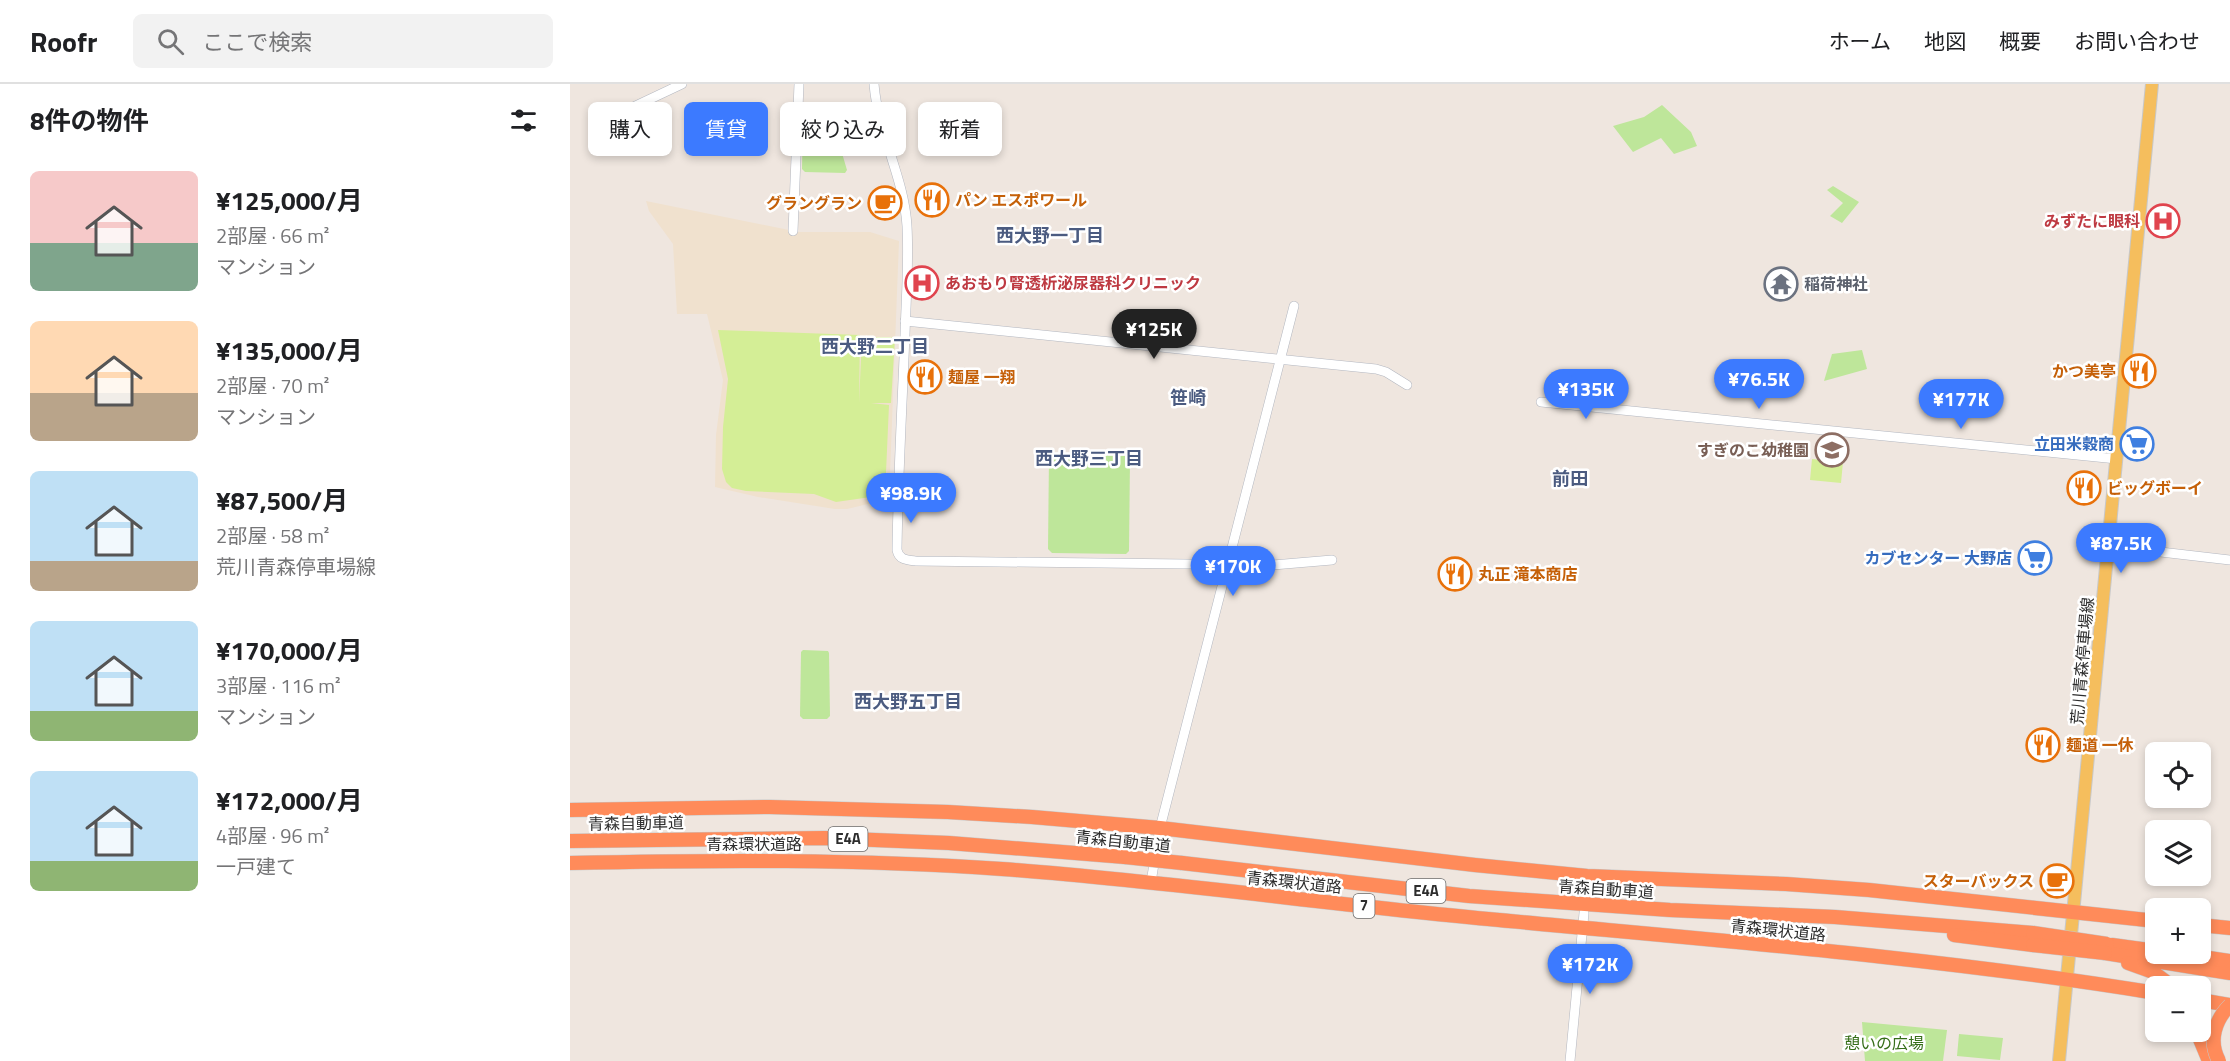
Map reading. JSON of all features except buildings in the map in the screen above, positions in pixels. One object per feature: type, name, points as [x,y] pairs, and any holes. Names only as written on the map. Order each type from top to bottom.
[{"type":"highway","points":[[570,810],[770,807],[1032,817],[1160,828],[1587,876],[1786,884],[1879,891],[2145,920]]},
{"type":"highway","name":"青森自動車道","points":[[570,840],[825,838],[950,843],[1125,857],[1447,893],[1920,932],[2036,937],[2230,973]]},
{"type":"highway","name":"青森環状道路","points":[[570,862],[721,860],[848,862],[1002,869],[1151,882],[1489,919],[1583,920],[2067,978],[2145,991]]},
{"type":"highway","points":[[2211,926],[2230,928]]},
{"type":"highway","name":"青森自動車道","points":[[2036,937],[2063,948],[2145,951]]},
{"type":"highway","points":[[2106,949],[2145,945]]},
{"type":"highway","points":[[2106,949],[2129,963],[2158,976]]},
{"type":"highway","points":[[2211,950],[2230,951]]},
{"type":"highway","points":[[2211,958],[2230,961]]},
{"type":"highway","points":[[2211,1002],[2230,1005],[2217,1021],[2214,1033],[2214,1046],[2219,1061]]},
{"type":"highway","points":[[2201,1042],[2209,1061]]},
{"type":"main road","name":"荒川青森停車場線","points":[[2060,1061],[2152,84]]},
{"type":"street","points":[[644,102],[682,84]]},
{"type":"street","points":[[793,231],[799,84]]},
{"type":"street","points":[[874,84],[879,122],[901,190],[907,241],[897,527],[897,550],[902,558],[916,561],[1273,565],[1332,560]]},
{"type":"street","points":[[1151,882],[1160,828],[1294,306]]},
{"type":"street","points":[[905,321],[1376,369],[1386,372],[1407,385]]},
{"type":"street","points":[[1541,402],[2117,459]]},
{"type":"street","points":[[2109,546],[2230,560]]},
{"type":"street","points":[[1585,896],[1587,876]]},
{"type":"street","points":[[1570,1061],[1583,920]]},
{"type":"shaded area","points":[[646,201],[799,232],[870,232],[899,241],[889,499],[847,509],[835,509],[758,497],[715,487],[716,435],[723,380],[707,314],[677,314],[673,244],[649,211]]},
{"type":"green space","points":[[1662,105],[1691,132],[1697,146],[1674,154],[1661,138],[1633,152],[1613,126],[1644,117]]},
{"type":"green space","points":[[802,156],[843,156],[847,170],[845,173],[805,172],[802,169]]},
{"type":"green space","points":[[1833,186],[1859,202],[1842,223],[1830,216],[1843,203],[1827,190]]},
{"type":"green space","points":[[718,330],[860,335],[859,403],[862,337],[895,337],[891,403],[871,403],[889,405],[885,495],[836,502],[814,494],[746,491],[732,488],[726,482],[722,469],[728,379]]},
{"type":"green space","points":[[1862,350],[1867,369],[1824,381],[1832,354]]},
{"type":"green space","points":[[1052,453],[1127,456],[1130,459],[1129,551],[1126,554],[1052,553],[1048,549],[1049,456]]},
{"type":"green space","points":[[1812,459],[1843,462],[1841,483],[1810,480]]},
{"type":"green space","points":[[803,650],[828,651],[829,653],[830,716],[827,719],[803,719],[800,716],[801,652]]},
{"type":"green space","name":"憩いの広場","points":[[1862,1022],[1947,1030],[1943,1061],[1865,1061]]},
{"type":"green space","points":[[1959,1034],[2003,1038],[2000,1060],[1957,1056]]},
{"type":"place","name":"パン エスポワール","points":[[932,200]]},
{"type":"place","name":"グラングラン","points":[[885,203]]},
{"type":"place","name":"みずたに眼科","points":[[2163,221]]},
{"type":"place","name":"あおもり腎透析泌尿器科クリニック","points":[[922,283]]},
{"type":"place","name":"稲荷神社","points":[[1781,284]]},
{"type":"place","name":"かつ美亭","points":[[2139,371]]},
{"type":"place","name":"麺屋 一翔","points":[[925,377]]},
{"type":"place","name":"立田米穀商","points":[[2137,444]]},
{"type":"place","name":"すぎのこ幼稚園","points":[[1832,450]]},
{"type":"place","name":"ビッグボーイ","points":[[2084,488]]},
{"type":"place","name":"カブセンター 大野店","points":[[2035,558]]},
{"type":"place","name":"丸正 滝本商店","points":[[1455,574]]},
{"type":"place","name":"麺道 一休","points":[[2043,745]]},
{"type":"place","name":"スターバックス","points":[[2057,881]]},
{"type":"district","name":"西大野一丁目","points":[[1050,236]]},
{"type":"district","name":"西大野二丁目","points":[[875,347]]},
{"type":"district","name":"笹崎","points":[[1188,398]]},
{"type":"district","name":"西大野三丁目","points":[[1089,459]]},
{"type":"district","name":"前田","points":[[1570,479]]},
{"type":"district","name":"西大野五丁目","points":[[908,702]]}]
